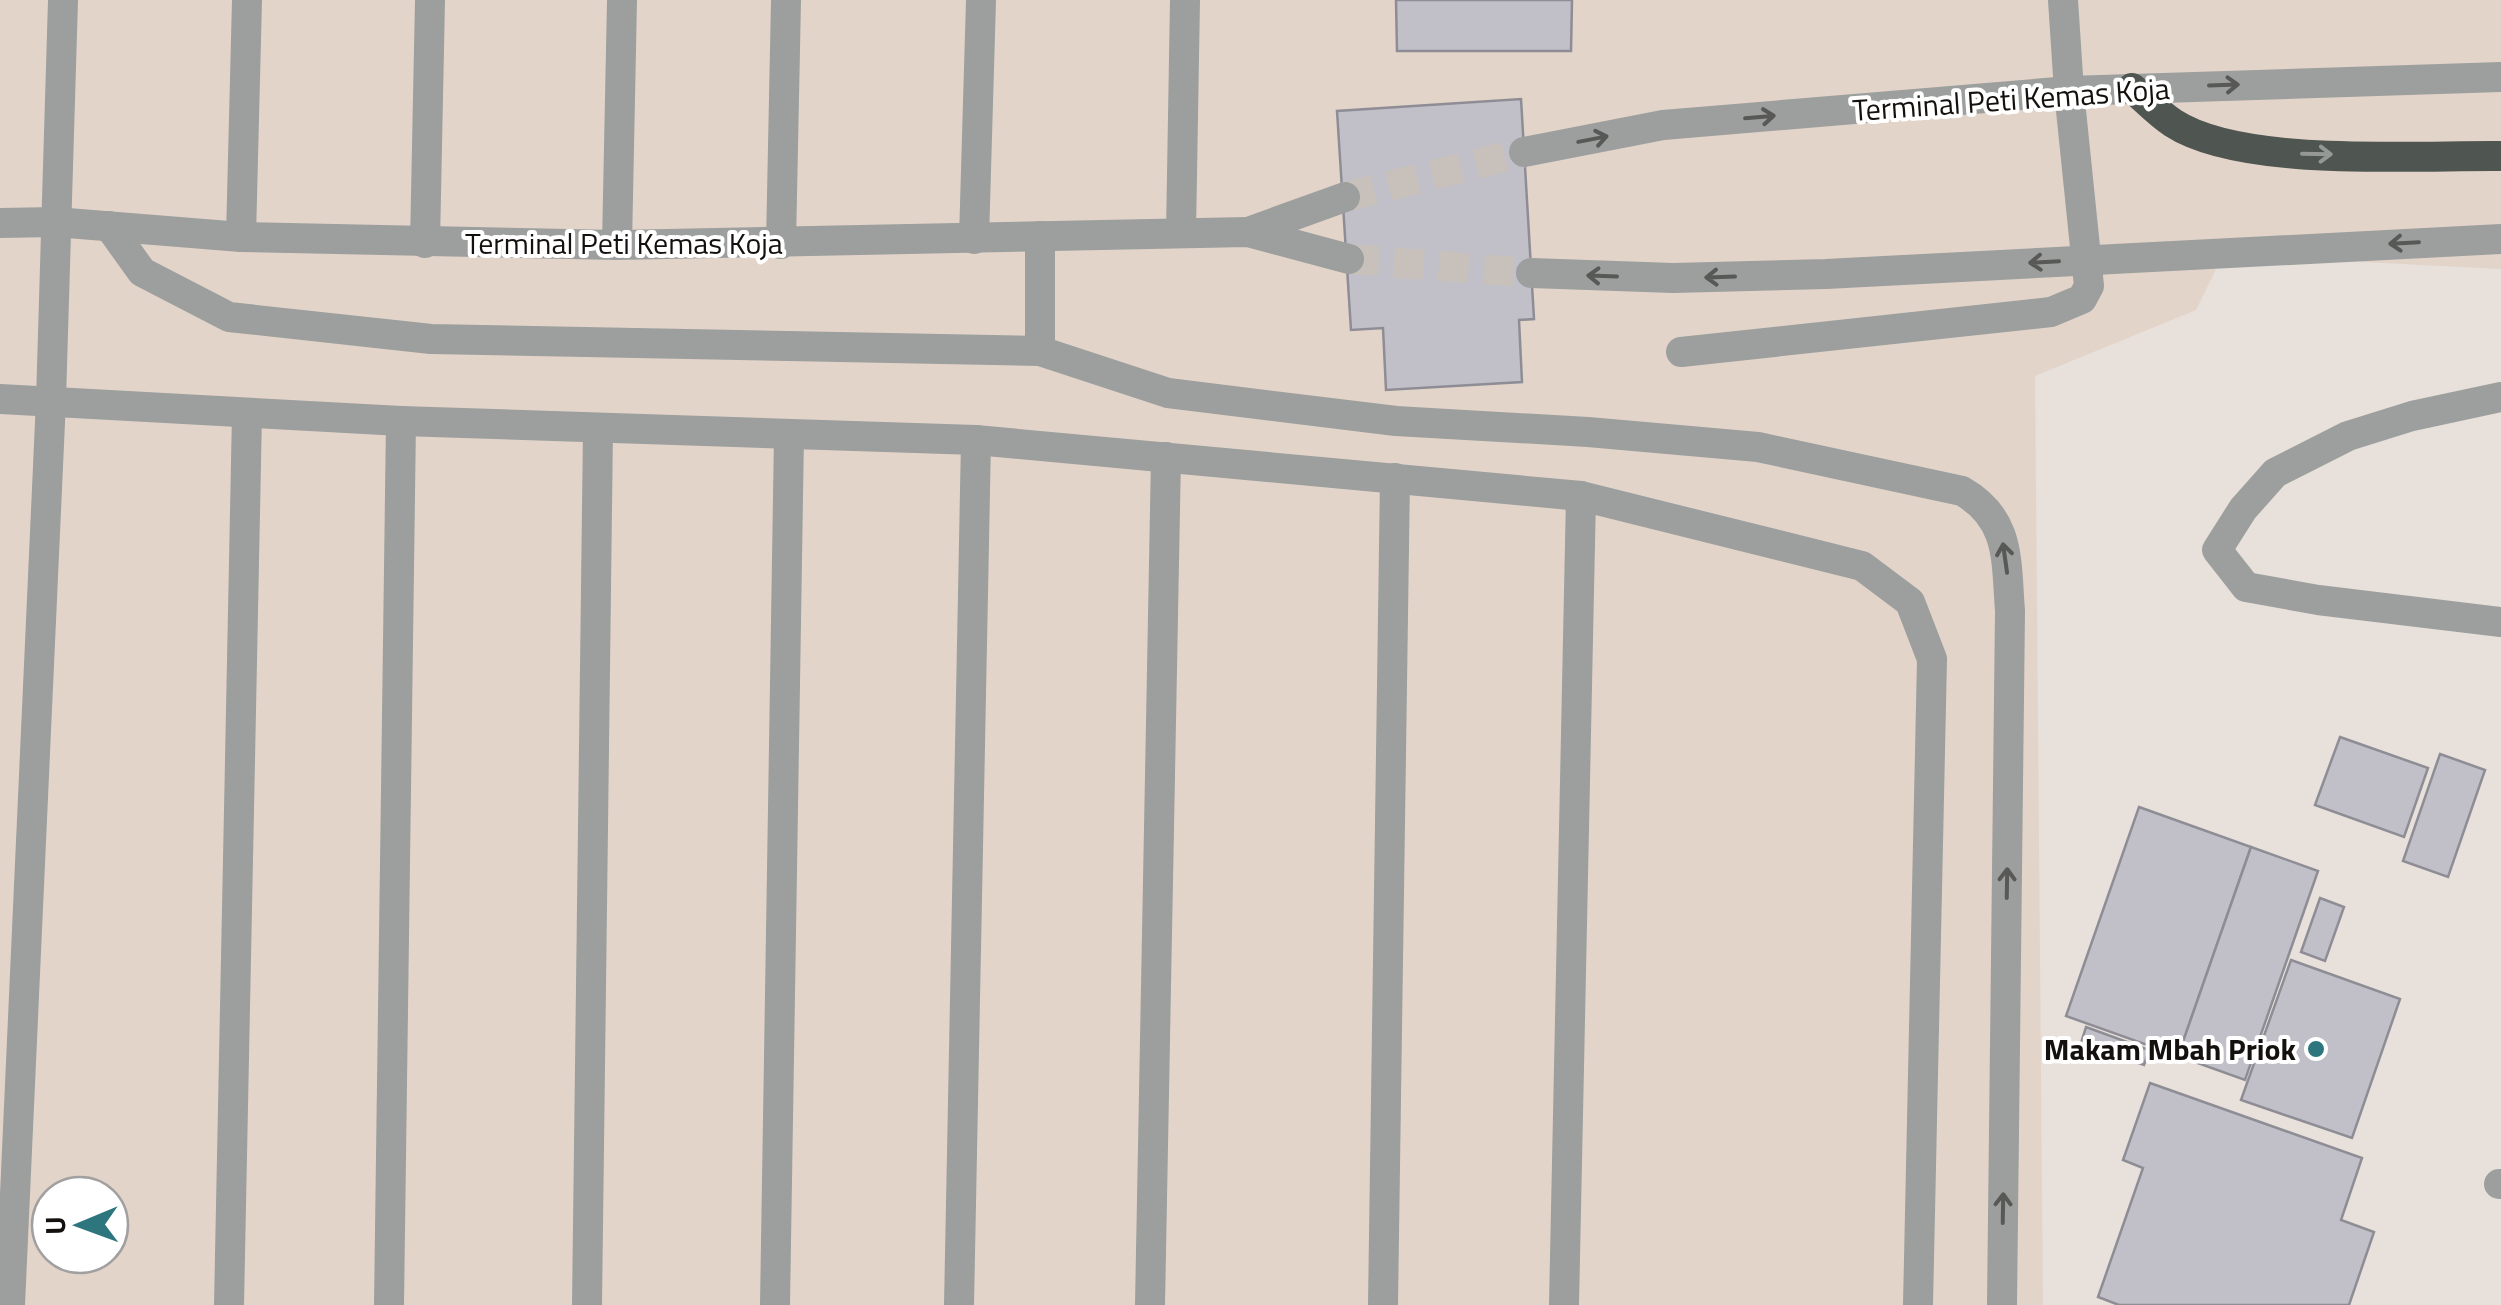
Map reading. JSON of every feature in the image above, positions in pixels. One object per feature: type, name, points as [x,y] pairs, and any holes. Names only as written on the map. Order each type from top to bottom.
[{"type":"highway","points":[[2132,88],[2175,124],[2220,141],[2280,154],[2501,156]]},
{"type":"street","points":[[10,1305],[50,400],[63,0]]},
{"type":"street","points":[[242,237],[247,0]]},
{"type":"street","points":[[425,243],[430,0]]},
{"type":"street","points":[[617,245],[622,0]]},
{"type":"street","points":[[781,244],[786,0]]},
{"type":"street","points":[[974,239],[981,0]]},
{"type":"street","points":[[1681,352],[2051,312],[2082,299],[2090,286],[2084,260],[2068,91],[2064,0]]},
{"type":"street","points":[[1181,233],[1192,7]]},
{"type":"street","name":"Terminal Peti Kemas Koja","points":[[1524,152],[1663,125],[2068,91],[2501,77]]},
{"type":"street","name":"Terminal Peti Kemas Koja","points":[[1248,232],[1345,197]]},
{"type":"street","name":"Terminal Peti Kemas Koja","points":[[0,223],[55,222],[242,237],[617,245],[1248,232],[1349,258]]},
{"type":"street","points":[[109,226],[142,272],[229,318],[431,338],[1040,351],[1168,392],[1396,421],[1758,447],[1962,490],[1981,501],[2000,528],[2010,611],[2002,1305]]},
{"type":"street","points":[[1040,236],[1040,351]]},
{"type":"street","points":[[1531,273],[1673,278],[1826,274],[2501,238]]},
{"type":"street","points":[[2501,397],[2412,416],[2348,436],[2275,474],[2243,509],[2217,550],[2246,587],[2318,600],[2501,622]]},
{"type":"street","points":[[0,399],[402,421],[976,440],[1166,456],[1582,496],[1862,566],[1910,602],[1932,659],[1918,1305]]},
{"type":"street","points":[[229,1305],[248,413]]},
{"type":"street","points":[[390,1305],[402,421]]},
{"type":"street","points":[[587,1305],[598,429]]},
{"type":"street","points":[[775,1305],[789,436]]},
{"type":"street","points":[[959,1305],[976,440]]},
{"type":"street","points":[[1150,1305],[1166,456]]},
{"type":"street","points":[[1382,1305],[1395,478]]},
{"type":"street","points":[[1564,1305],[1582,496]]},
{"type":"shaded area","points":[[0,0],[2501,0],[2501,269],[2223,255],[2196,310],[2035,376],[2043,1305],[0,1305]]},
{"type":"building","points":[[1396,0],[1572,0],[1571,51],[1397,51]]},
{"type":"building","points":[[1521,99],[1534,319],[1519,320],[1522,382],[1386,390],[1383,328],[1351,330],[1337,111]]},
{"type":"building","points":[[2340,737],[2428,768],[2404,837],[2315,805]]},
{"type":"building","points":[[2440,754],[2485,770],[2448,877],[2403,861]]},
{"type":"building","points":[[2139,807],[2251,847],[2178,1056],[2066,1016]]},
{"type":"building","points":[[2251,847],[2318,871],[2245,1080],[2178,1056]]},
{"type":"building","points":[[2320,898],[2344,907],[2325,961],[2301,952]]},
{"type":"building","points":[[2291,960],[2400,999],[2352,1138],[2241,1100]]},
{"type":"building","points":[[2086,1027],[2149,1050],[2144,1065],[2081,1043]]},
{"type":"building","points":[[2150,1083],[2362,1158],[2341,1220],[2374,1232],[2349,1305],[2119,1305],[2098,1297],[2143,1168],[2123,1160]]},
{"type":"tunnel","points":[[1345,197],[1524,152]]},
{"type":"tunnel","points":[[1349,259],[1531,273]]},
{"type":"place","name":"Makam Mbah Priok","points":[[2316,1049]]}]
